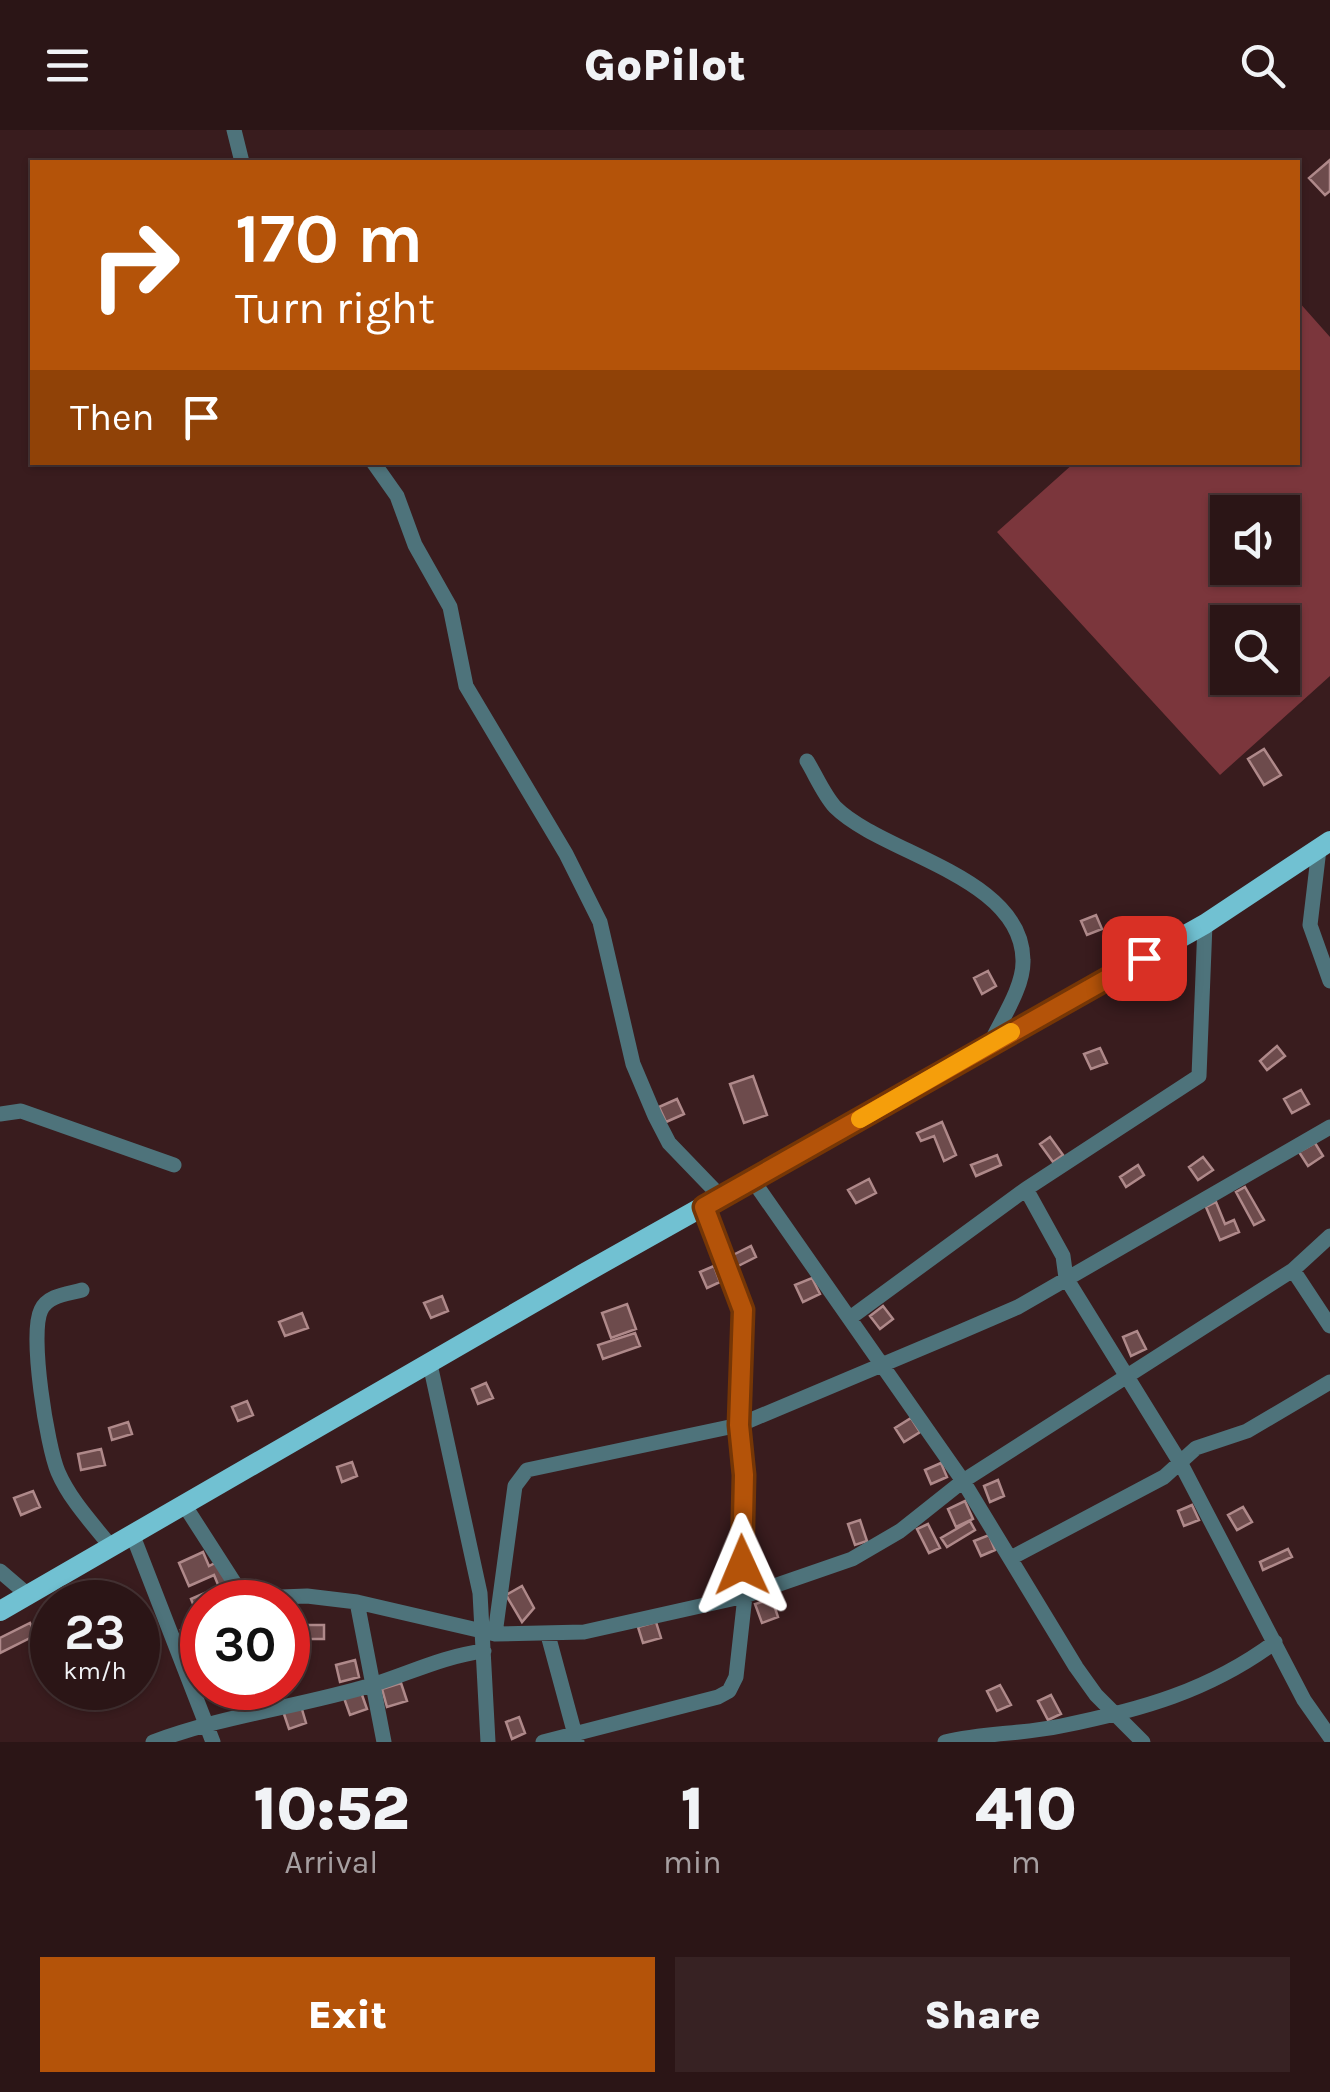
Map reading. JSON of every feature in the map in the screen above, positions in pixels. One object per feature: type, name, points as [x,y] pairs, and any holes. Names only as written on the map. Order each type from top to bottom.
[{"type":"main road","points":[[0,1611],[1206,924],[1325,845]]},
{"type":"street","points":[[234,130],[242,160]]},
{"type":"street","points":[[376,465],[398,496],[415,545],[450,607],[466,686],[566,854],[600,922],[633,1064],[670,1144],[713,1202],[743,1310],[739,1425],[745,1596],[736,1677],[729,1691],[576,1738],[544,1742]]},
{"type":"street","points":[[807,761],[834,805],[864,829],[976,886],[1018,934],[1024,961],[990,1044]]},
{"type":"street","points":[[1325,845],[1310,924],[1330,981]]},
{"type":"street","points":[[850,1318],[1026,1189],[1199,1076],[1206,924]]},
{"type":"street","points":[[0,1114],[32,1114],[174,1165]]},
{"type":"street","points":[[488,1742],[484,1651],[516,1486],[527,1470],[739,1425],[1018,1307],[1330,1127]]},
{"type":"street","points":[[754,1182],[963,1481],[1076,1667],[1143,1742]]},
{"type":"street","points":[[1026,1189],[1063,1256],[1066,1278],[1181,1464],[1304,1700],[1330,1737]]},
{"type":"street","points":[[185,1506],[239,1590],[252,1598],[307,1596],[357,1602],[490,1634],[548,1635],[584,1632],[745,1596],[852,1559],[900,1531],[963,1481],[1293,1270],[1330,1236]]},
{"type":"street","points":[[1293,1270],[1330,1326]]},
{"type":"street","points":[[82,1290],[52,1298],[41,1309],[38,1329],[44,1418],[57,1471],[75,1502],[112,1548]]},
{"type":"street","points":[[430,1364],[490,1634]]},
{"type":"street","points":[[1010,1558],[1164,1477],[1196,1448],[1247,1431],[1330,1382]]},
{"type":"street","points":[[133,1536],[213,1742]]},
{"type":"street","points":[[0,1571],[28,1596]]},
{"type":"street","points":[[357,1602],[384,1742]]},
{"type":"street","points":[[548,1635],[576,1738]]},
{"type":"street","points":[[945,1742],[1119,1716],[1199,1689],[1238,1670],[1275,1642]]},
{"type":"street","points":[[153,1742],[206,1722],[371,1685],[426,1664],[484,1651]]},
{"type":"shaded area","points":[[1300,303],[1330,337],[1330,676],[1220,775],[997,532],[1072,465],[1300,465]]},
{"type":"building","points":[[1330,160],[1330,191],[1325,195],[1309,178]]},
{"type":"building","points":[[1264,749],[1281,775],[1264,785],[1248,759]]},
{"type":"building","points":[[1096,915],[1102,929],[1087,935],[1081,921]]},
{"type":"building","points":[[988,971],[996,986],[982,994],[974,978]]},
{"type":"building","points":[[1277,1046],[1285,1056],[1267,1070],[1260,1061]]},
{"type":"building","points":[[1100,1048],[1107,1063],[1091,1069],[1084,1054]]},
{"type":"building","points":[[753,1076],[767,1115],[744,1123],[730,1084]]},
{"type":"building","points":[[1301,1090],[1309,1104],[1292,1113],[1284,1099]]},
{"type":"building","points":[[677,1099],[684,1114],[666,1122],[659,1107]]},
{"type":"building","points":[[942,1122],[956,1155],[944,1161],[934,1136],[921,1141],[917,1133]]},
{"type":"building","points":[[1050,1137],[1063,1155],[1053,1162],[1040,1144]]},
{"type":"building","points":[[1315,1143],[1323,1156],[1308,1166],[1299,1152]]},
{"type":"building","points":[[997,1155],[1001,1165],[976,1176],[971,1165]]},
{"type":"building","points":[[1203,1157],[1213,1170],[1198,1180],[1189,1167]]},
{"type":"building","points":[[1138,1165],[1144,1175],[1126,1187],[1120,1177]]},
{"type":"building","points":[[869,1179],[876,1193],[856,1203],[848,1190]]},
{"type":"building","points":[[1245,1187],[1264,1220],[1254,1225],[1236,1192]]},
{"type":"building","points":[[1216,1202],[1225,1224],[1234,1220],[1239,1232],[1220,1240],[1206,1207]]},
{"type":"building","points":[[751,1246],[756,1257],[736,1267],[731,1256]]},
{"type":"building","points":[[714,1266],[720,1282],[707,1288],[700,1272]]},
{"type":"building","points":[[812,1278],[820,1294],[803,1302],[795,1285]]},
{"type":"building","points":[[442,1296],[448,1311],[431,1318],[424,1303]]},
{"type":"building","points":[[627,1304],[636,1329],[611,1338],[602,1313]]},
{"type":"building","points":[[883,1306],[893,1319],[880,1329],[870,1316]]},
{"type":"building","points":[[302,1313],[308,1328],[285,1336],[279,1322]]},
{"type":"building","points":[[1137,1331],[1146,1349],[1131,1356],[1123,1337]]},
{"type":"building","points":[[635,1333],[640,1346],[603,1359],[598,1345]]},
{"type":"building","points":[[486,1383],[493,1398],[478,1404],[472,1389]]},
{"type":"building","points":[[247,1401],[253,1415],[238,1421],[232,1407]]},
{"type":"building","points":[[911,1418],[920,1432],[904,1442],[895,1428]]},
{"type":"building","points":[[128,1422],[132,1434],[112,1440],[109,1428]]},
{"type":"building","points":[[101,1449],[105,1465],[81,1470],[78,1454]]},
{"type":"building","points":[[352,1462],[357,1476],[342,1482],[337,1467]]},
{"type":"building","points":[[941,1463],[947,1477],[931,1484],[925,1470]]},
{"type":"building","points":[[998,1480],[1004,1496],[990,1502],[984,1486]]},
{"type":"building","points":[[33,1491],[40,1507],[21,1515],[14,1498]]},
{"type":"building","points":[[965,1501],[973,1519],[956,1527],[948,1509]]},
{"type":"building","points":[[1192,1505],[1199,1520],[1184,1526],[1178,1511]]},
{"type":"building","points":[[1243,1507],[1252,1522],[1237,1530],[1228,1515]]},
{"type":"building","points":[[860,1520],[867,1541],[855,1545],[848,1524]]},
{"type":"building","points":[[970,1521],[975,1530],[947,1547],[941,1538]]},
{"type":"building","points":[[928,1524],[940,1548],[929,1553],[917,1529]]},
{"type":"building","points":[[989,1535],[995,1550],[981,1556],[974,1541]]},
{"type":"building","points":[[1288,1549],[1292,1557],[1263,1570],[1260,1562]]},
{"type":"building","points":[[203,1552],[209,1566],[219,1561],[227,1580],[216,1580],[214,1575],[186,1580],[179,1563]]},
{"type":"building","points":[[522,1586],[534,1608],[522,1622],[506,1595]]},
{"type":"building","points":[[772,1599],[778,1617],[762,1623],[755,1604]]},
{"type":"building","points":[[656,1622],[661,1638],[643,1643],[638,1627]]},
{"type":"building","points":[[30,1623],[30,1638],[0,1653],[0,1638]]},
{"type":"building","points":[[310,1625],[324,1625],[324,1639],[310,1639]]},
{"type":"building","points":[[355,1660],[359,1677],[340,1682],[336,1665]]},
{"type":"building","points":[[401,1683],[407,1701],[387,1707],[382,1689]]},
{"type":"building","points":[[1000,1685],[1011,1705],[997,1711],[987,1691]]},
{"type":"building","points":[[361,1692],[367,1709],[350,1715],[344,1698]]},
{"type":"building","points":[[1051,1695],[1061,1714],[1048,1720],[1038,1701]]},
{"type":"building","points":[[302,1710],[306,1723],[289,1729],[283,1711]]},
{"type":"building","points":[[519,1717],[525,1733],[512,1739],[506,1722]]},
{"type":"slow traffic","points":[[860,1119],[1011,1032]]},
{"type":"route","points":[[742,1565],[744,1475],[739,1425],[743,1310],[704,1207],[1144,958]]}]
